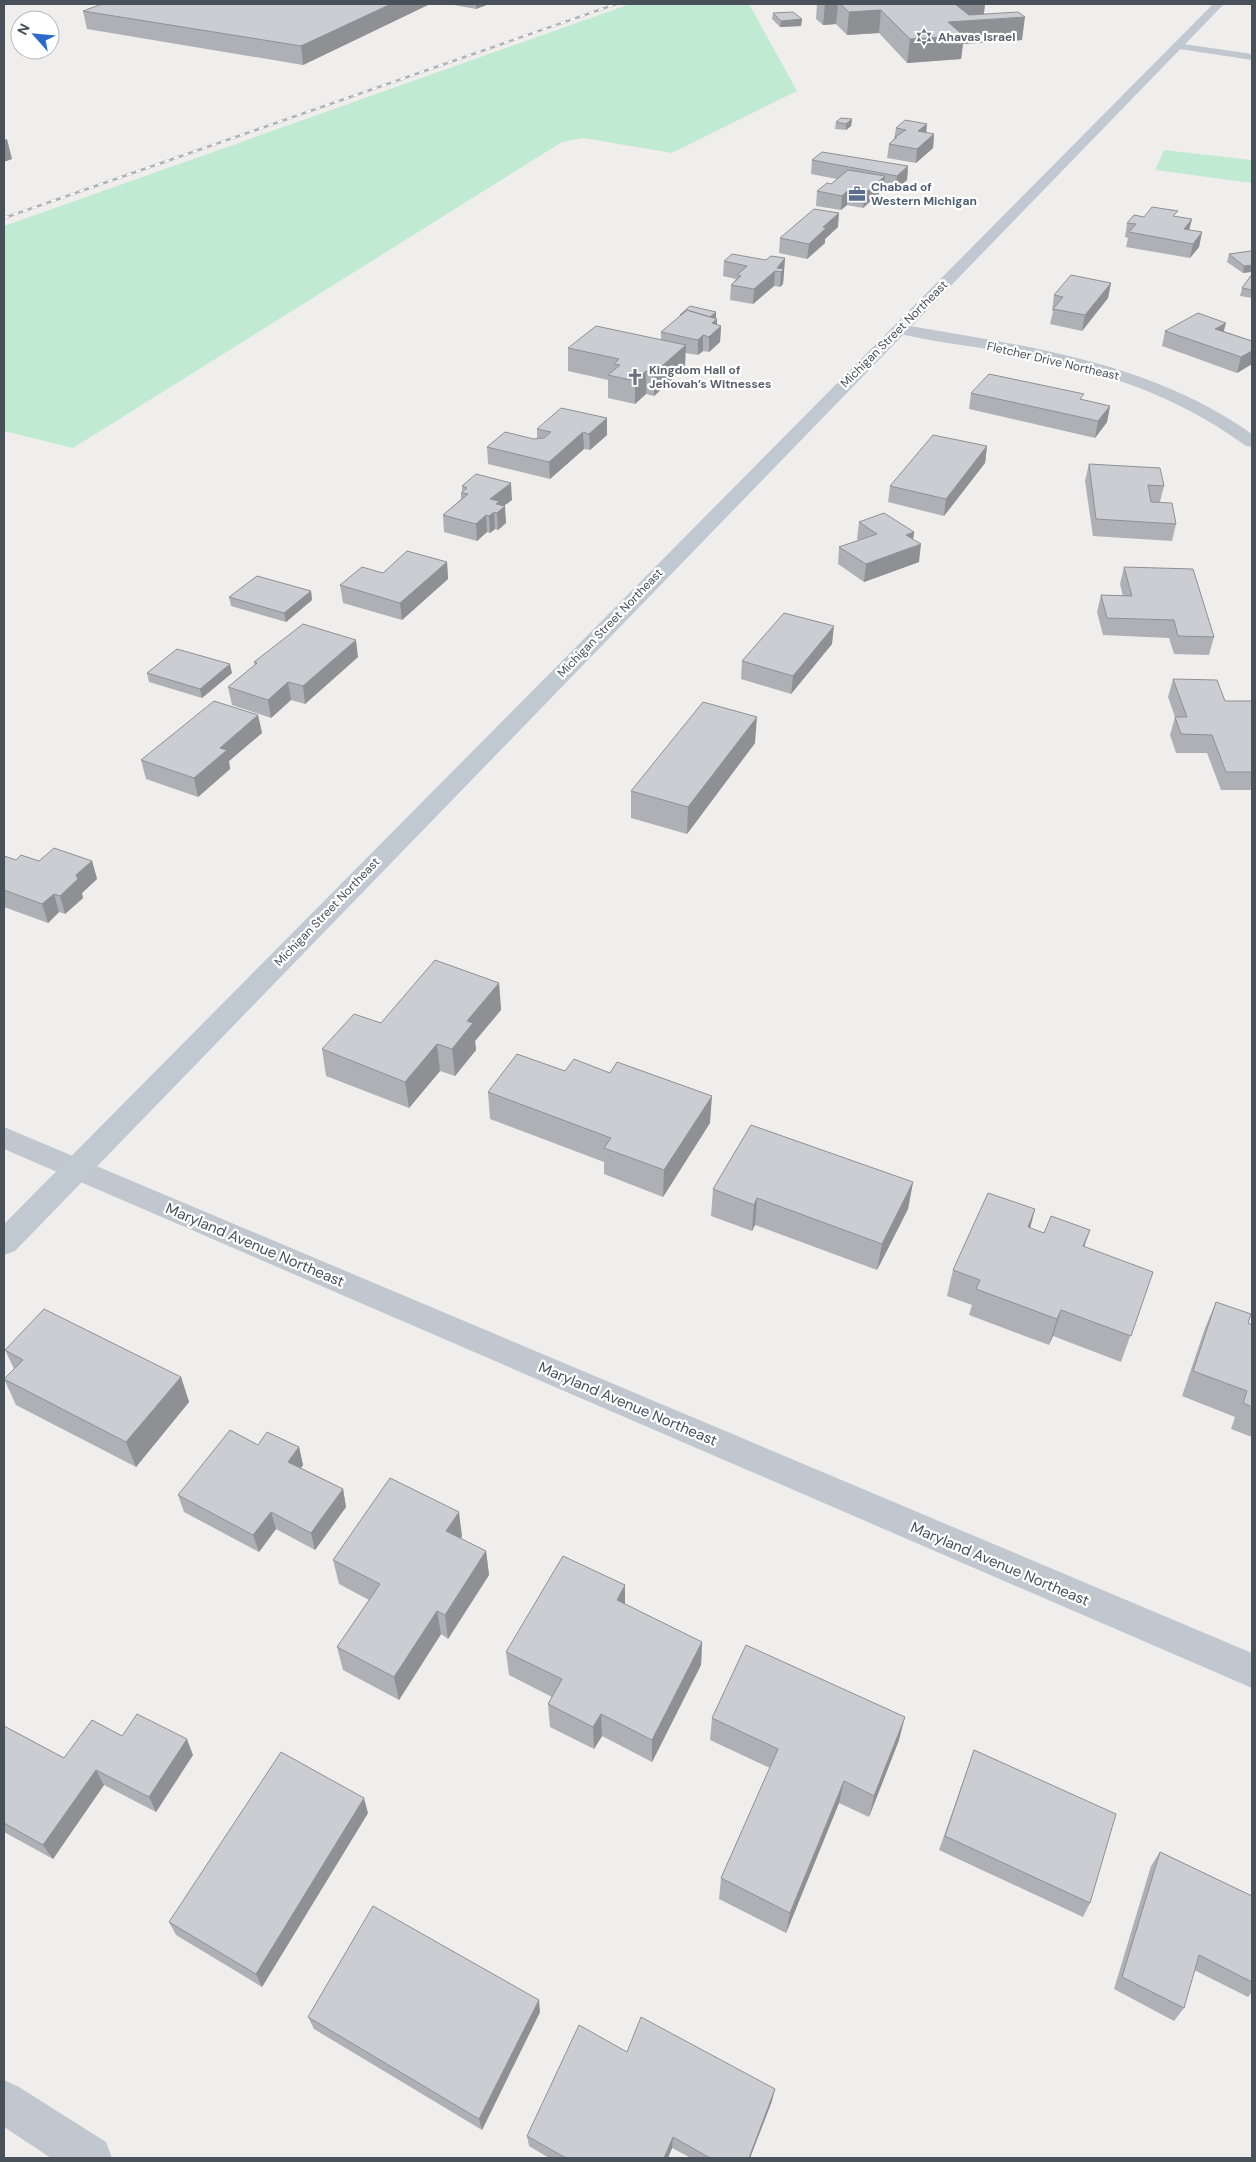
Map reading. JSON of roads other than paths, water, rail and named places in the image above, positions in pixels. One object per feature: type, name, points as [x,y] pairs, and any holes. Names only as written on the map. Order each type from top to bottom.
[{"type":"main road","name":"Michigan Street Northeast","points":[[4,1243],[1219,4]]},
{"type":"street","points":[[1177,46],[1252,56]]},
{"type":"street","name":"Fletcher Drive Northeast","points":[[899,329],[1071,362],[1127,377],[1160,389],[1199,407],[1252,442]]},
{"type":"street","name":"Maryland Avenue Northeast","points":[[4,1137],[1252,1671]]},
{"type":"street","points":[[4,2102],[90,2158]]},
{"type":"railway","points":[[4,218],[616,4]]},
{"type":"place","name":"Ahavas Israel","points":[[924,37]]},
{"type":"place","name":"Chabad of Western Michigan","points":[[857,194]]},
{"type":"place","name":"Kingdom Hall of Jehovah’s Witnesses","points":[[635,377]]}]
